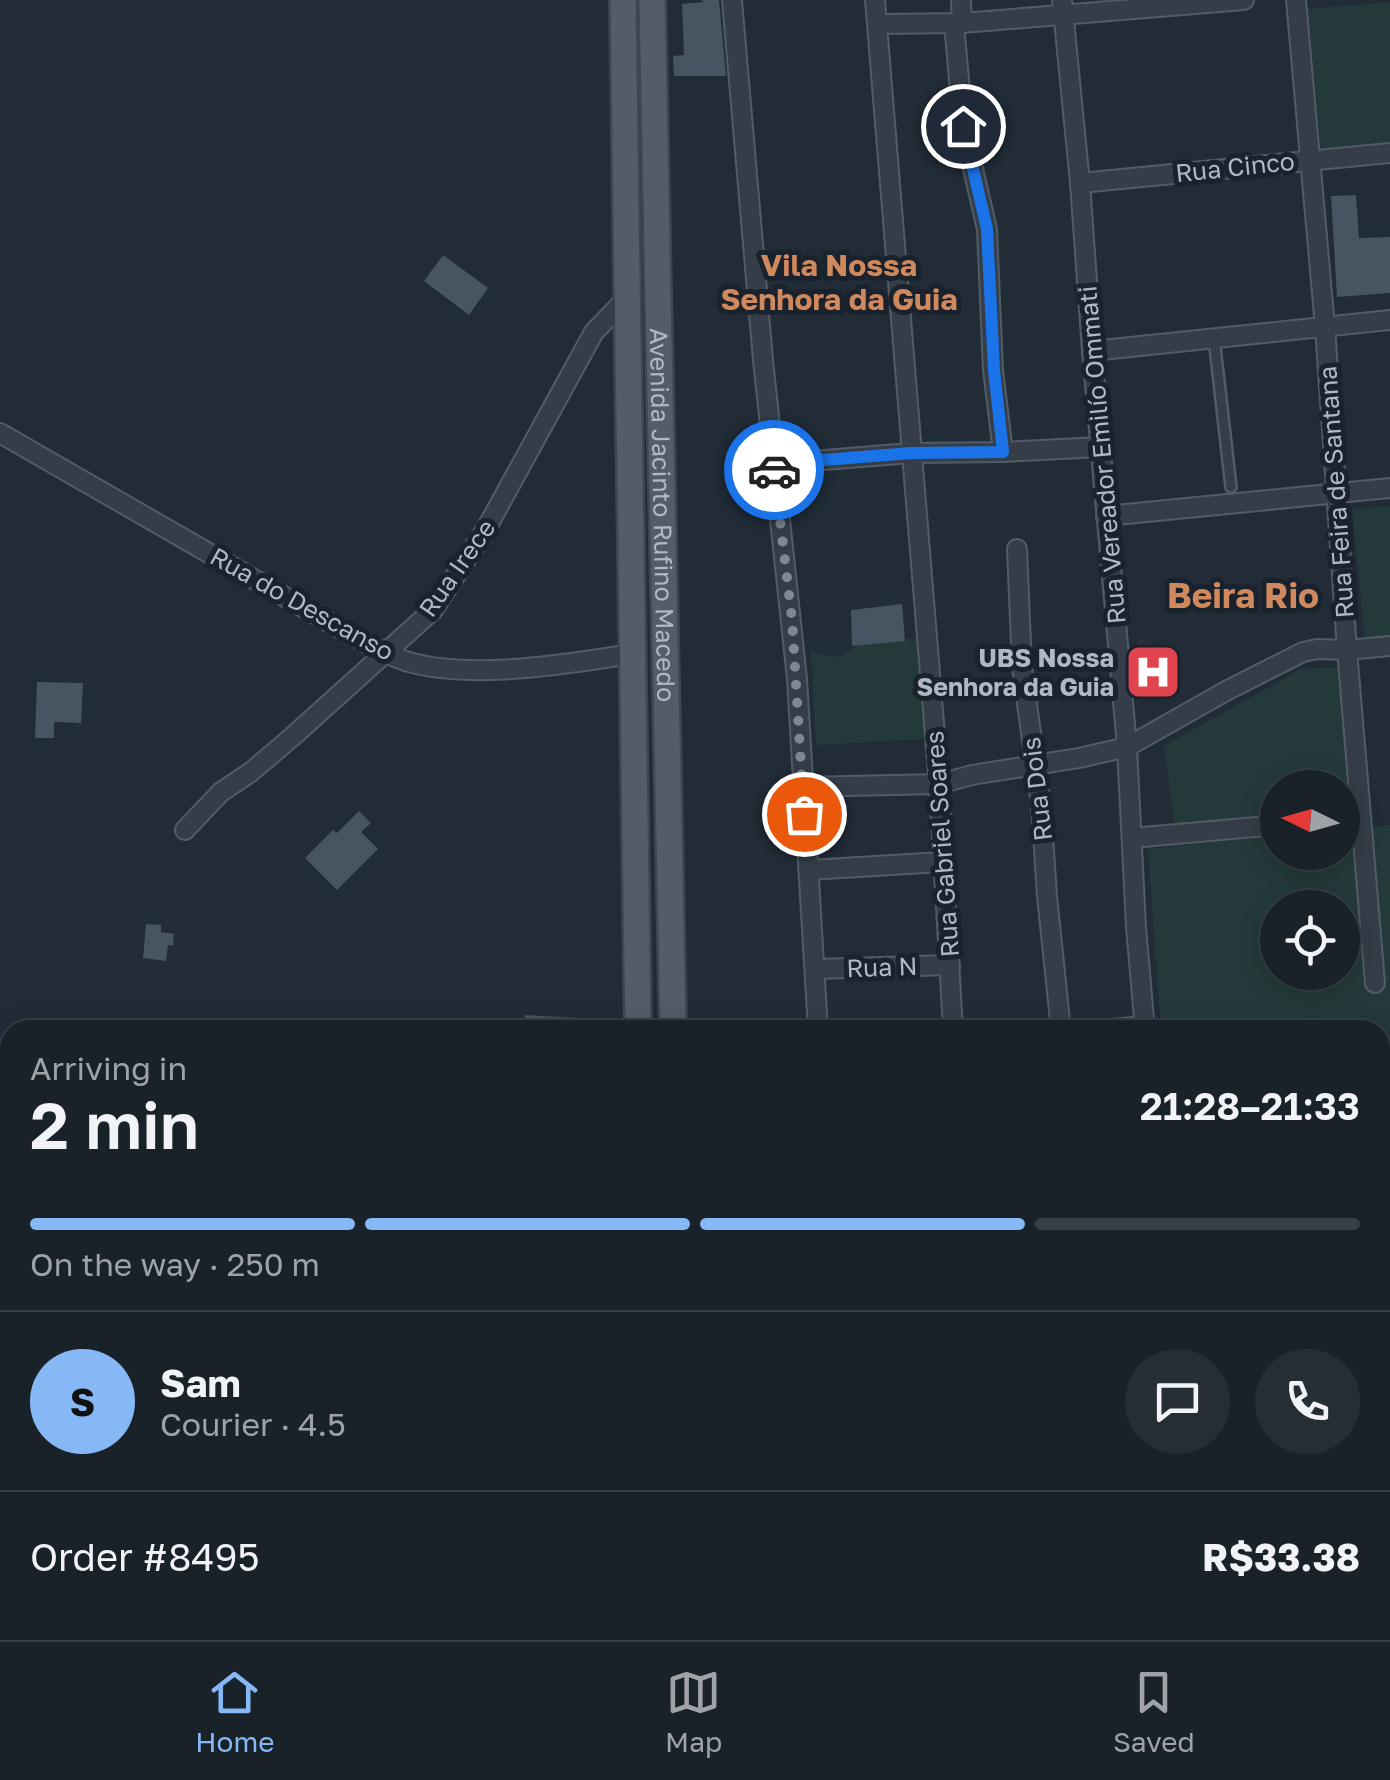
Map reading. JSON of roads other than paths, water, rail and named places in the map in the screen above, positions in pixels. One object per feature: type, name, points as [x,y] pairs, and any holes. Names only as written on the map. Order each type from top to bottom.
[{"type":"main road","name":"Avenida Jacinto Rufino Macedo","points":[[623,0],[638,1020]]},
{"type":"main road","name":"Avenida Jacinto Rufino Macedo","points":[[652,0],[672,1020]]},
{"type":"main road","points":[[631,525],[642,508],[651,511],[663,618]]},
{"type":"main road","points":[[634,725],[645,780],[648,828],[657,828],[667,810]]},
{"type":"main road","points":[[626,1020],[636,961]]},
{"type":"street","points":[[732,0],[792,619],[818,1020]]},
{"type":"street","name":"Rua Gabriel Soares","points":[[875,0],[939,784],[953,1020]]},
{"type":"street","points":[[960,0],[963,126],[987,229],[994,370],[1003,452]]},
{"type":"street","points":[[878,24],[958,24],[1063,8],[1244,0]]},
{"type":"street","name":"Rua Feira de Santana","points":[[1296,0],[1337,493],[1350,770]]},
{"type":"street","name":"Rua Vereador Emilío Ommati","points":[[1063,8],[1127,747],[1143,1020]]},
{"type":"street","name":"Rua Cinco","points":[[1080,183],[1390,154]]},
{"type":"street","name":"Rua Irece","points":[[184,830],[220,792],[251,772],[421,622],[446,591],[496,512],[594,332],[627,298]]},
{"type":"street","points":[[1092,351],[1390,320]]},
{"type":"street","name":"Rua do Descanso","points":[[0,434],[336,627],[410,662],[440,669],[519,668],[632,654]]},
{"type":"street","points":[[774,464],[911,453],[1101,447]]},
{"type":"street","points":[[1106,516],[1390,488]]},
{"type":"street","name":"Rua Dois","points":[[1017,548],[1022,668],[1042,805],[1061,1020]]},
{"type":"street","points":[[802,787],[939,784],[1127,747],[1303,652],[1390,646]]},
{"type":"street","points":[[1132,838],[1260,827]]},
{"type":"street","points":[[809,870],[942,862]]},
{"type":"street","name":"Rua Feira de Santana","points":[[1359,870],[1375,984]]},
{"type":"street","name":"Rua N","points":[[815,969],[950,964]]},
{"type":"lane","points":[[1214,338],[1231,486]]},
{"type":"place","name":"UBS Nossa Senhora da Guia","points":[[1153,672]]},
{"type":"district","name":"Vila Nossa Senhora da Guia","points":[[839,283]]},
{"type":"district","name":"Beira Rio","points":[[1243,596]]}]
